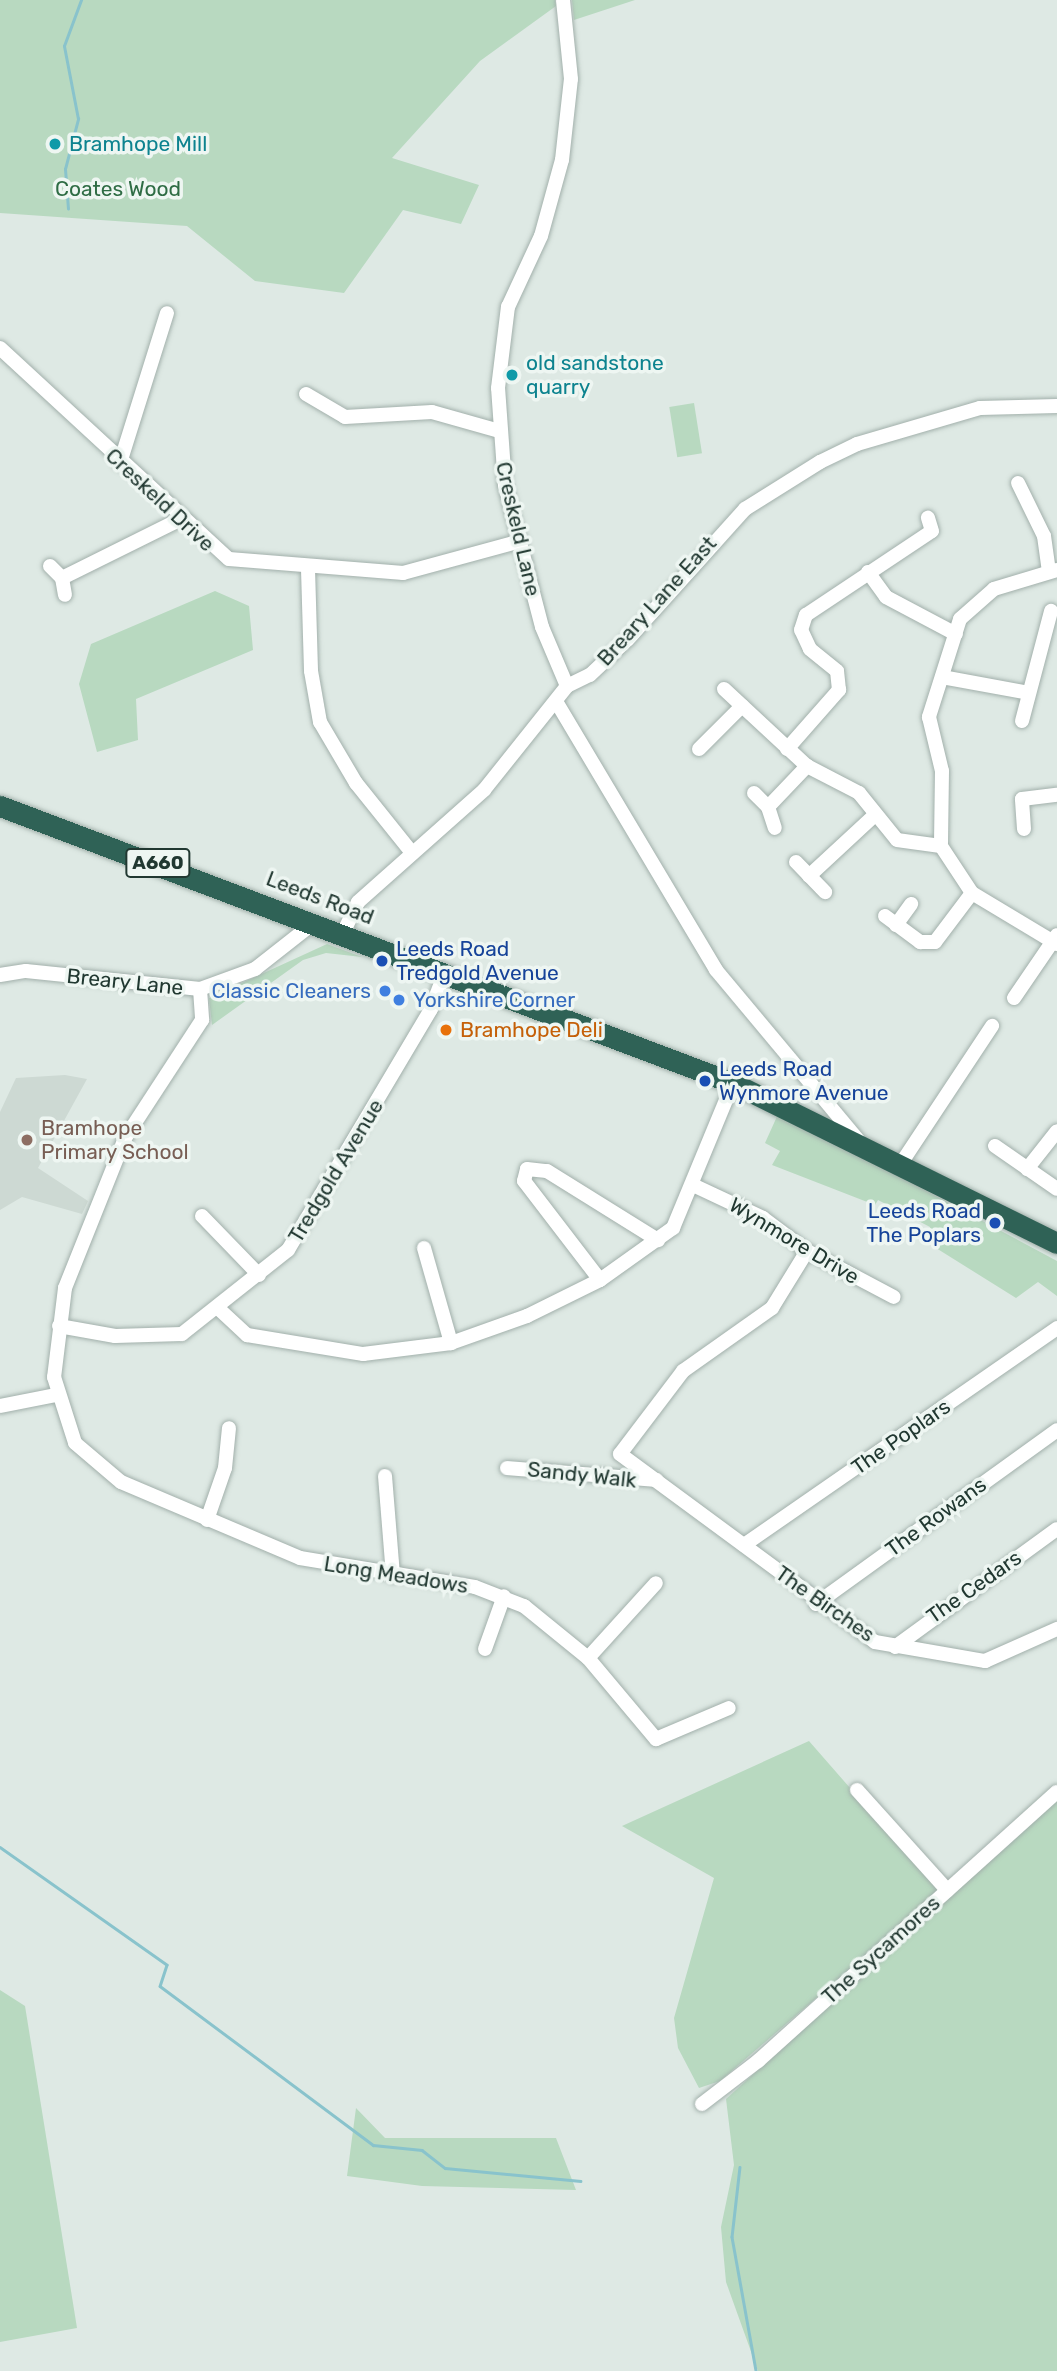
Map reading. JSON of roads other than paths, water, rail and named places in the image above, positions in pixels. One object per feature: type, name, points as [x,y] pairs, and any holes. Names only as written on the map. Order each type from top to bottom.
[{"type":"highway","name":"Leeds Road","points":[[0,806],[315,922],[733,1083],[858,1140],[963,1198],[1057,1243]]},
{"type":"highway","name":"Leeds Road","points":[[963,1198],[1003,1202],[1057,1227]]},
{"type":"street","name":"Creskeld Lane","points":[[563,0],[570,113],[549,213],[508,307],[499,431],[505,485],[538,616],[567,686]]},
{"type":"street","points":[[120,463],[167,313]]},
{"type":"street","name":"Creskeld Drive","points":[[0,348],[120,463],[229,559],[308,569],[403,573],[521,541]]},
{"type":"street","points":[[306,394],[345,417],[432,412],[499,431]]},
{"type":"street","name":"Breary Lane East","points":[[343,933],[358,902],[484,790],[557,703],[567,686],[590,675],[628,639],[745,509],[820,462],[875,438],[980,408],[1057,406]]},
{"type":"street","points":[[1014,998],[1056,940],[972,893],[941,846],[942,771],[929,717],[960,619],[994,589],[1053,571],[1041,528],[1018,483]]},
{"type":"street","points":[[62,578],[181,519]]},
{"type":"street","points":[[787,749],[839,690],[837,671],[810,649],[801,630],[806,615],[932,530]]},
{"type":"street","points":[[50,566],[62,578],[65,595]]},
{"type":"street","points":[[308,569],[311,671],[320,722],[356,783],[412,853]]},
{"type":"street","points":[[868,572],[886,597],[956,634]]},
{"type":"street","points":[[1022,721],[1051,611]]},
{"type":"street","points":[[942,677],[1029,692]]},
{"type":"street","points":[[724,690],[807,766],[841,780],[876,814],[897,840],[941,846]]},
{"type":"street","points":[[557,703],[716,970],[858,1140]]},
{"type":"street","points":[[699,749],[742,706]]},
{"type":"street","points":[[768,807],[807,766]]},
{"type":"street","points":[[754,793],[768,807],[775,828]]},
{"type":"street","points":[[1024,829],[1022,799],[1057,794]]},
{"type":"street","points":[[809,876],[876,814]]},
{"type":"street","points":[[796,862],[825,892]]},
{"type":"street","points":[[911,904],[890,920],[920,943],[935,942],[972,893]]},
{"type":"street","name":"Breary Lane","points":[[0,975],[26,971],[200,989],[255,969],[315,922]]},
{"type":"street","name":"Tredgold Avenue","points":[[58,1326],[161,1339],[220,1310],[259,1275],[303,1231],[431,1009],[445,973]]},
{"type":"street","points":[[0,1406],[55,1395],[58,1326],[87,1221],[146,1105],[199,1027],[200,989]]},
{"type":"street","points":[[900,1165],[992,1026]]},
{"type":"street","points":[[220,1310],[247,1335],[292,1347],[363,1354],[451,1343],[527,1316],[600,1280],[673,1228],[695,1186],[733,1083]]},
{"type":"street","points":[[1027,1169],[1057,1132]]},
{"type":"street","points":[[995,1146],[1057,1189]]},
{"type":"street","points":[[600,1280],[524,1181],[527,1169],[547,1171],[658,1240]]},
{"type":"street","name":"Wynmore Drive","points":[[695,1186],[763,1218],[807,1251],[894,1297]]},
{"type":"street","points":[[202,1216],[259,1275]]},
{"type":"street","points":[[424,1248],[451,1343]]},
{"type":"street","name":"The Birches","points":[[807,1251],[772,1308],[683,1371],[620,1454],[744,1545],[816,1604],[895,1647],[985,1661],[1057,1629]]},
{"type":"street","name":"The Poplars","points":[[744,1545],[1057,1328]]},
{"type":"street","name":"Long Meadows","points":[[55,1395],[75,1443],[104,1471],[206,1520],[326,1566],[504,1596],[548,1621],[588,1658],[656,1739],[729,1707]]},
{"type":"street","points":[[206,1520],[228,1455],[229,1428]]},
{"type":"street","name":"The Rowans","points":[[816,1604],[1057,1430]]},
{"type":"street","name":"Sandy Walk","points":[[507,1468],[657,1480]]},
{"type":"street","points":[[385,1476],[393,1576]]},
{"type":"street","name":"The Cedars","points":[[895,1647],[1057,1529]]},
{"type":"street","points":[[588,1658],[656,1583]]},
{"type":"street","points":[[485,1649],[504,1596]]},
{"type":"street","points":[[857,1790],[947,1890]]},
{"type":"street","name":"The Sycamores","points":[[702,2104],[758,2061],[1057,1792]]},
{"type":"waterway","points":[[68,209],[65,169],[78,119],[64,46],[81,0]]},
{"type":"waterway","points":[[0,1847],[167,1965],[160,1986],[373,2145],[422,2150],[445,2168],[580,2181]]},
{"type":"waterway","points":[[740,2167],[732,2237],[756,2371]]},
{"type":"place","name":"Bramhope Mill","points":[[55,144]]},
{"type":"place","name":"old sandstone quarry","points":[[512,375]]},
{"type":"place","name":"Leeds Road Tredgold Avenue","points":[[382,961]]},
{"type":"place","name":"Classic Cleaners","points":[[385,991]]},
{"type":"place","name":"Yorkshire Corner","points":[[399,1000]]},
{"type":"place","name":"Bramhope Deli","points":[[446,1030]]},
{"type":"place","name":"Leeds Road Wynmore Avenue","points":[[705,1081]]},
{"type":"place","name":"Bramhope Primary School","points":[[27,1140]]},
{"type":"place","name":"Leeds Road The Poplars","points":[[995,1223]]},
{"type":"park label","name":"Coates Wood","points":[[118,189]]}]
